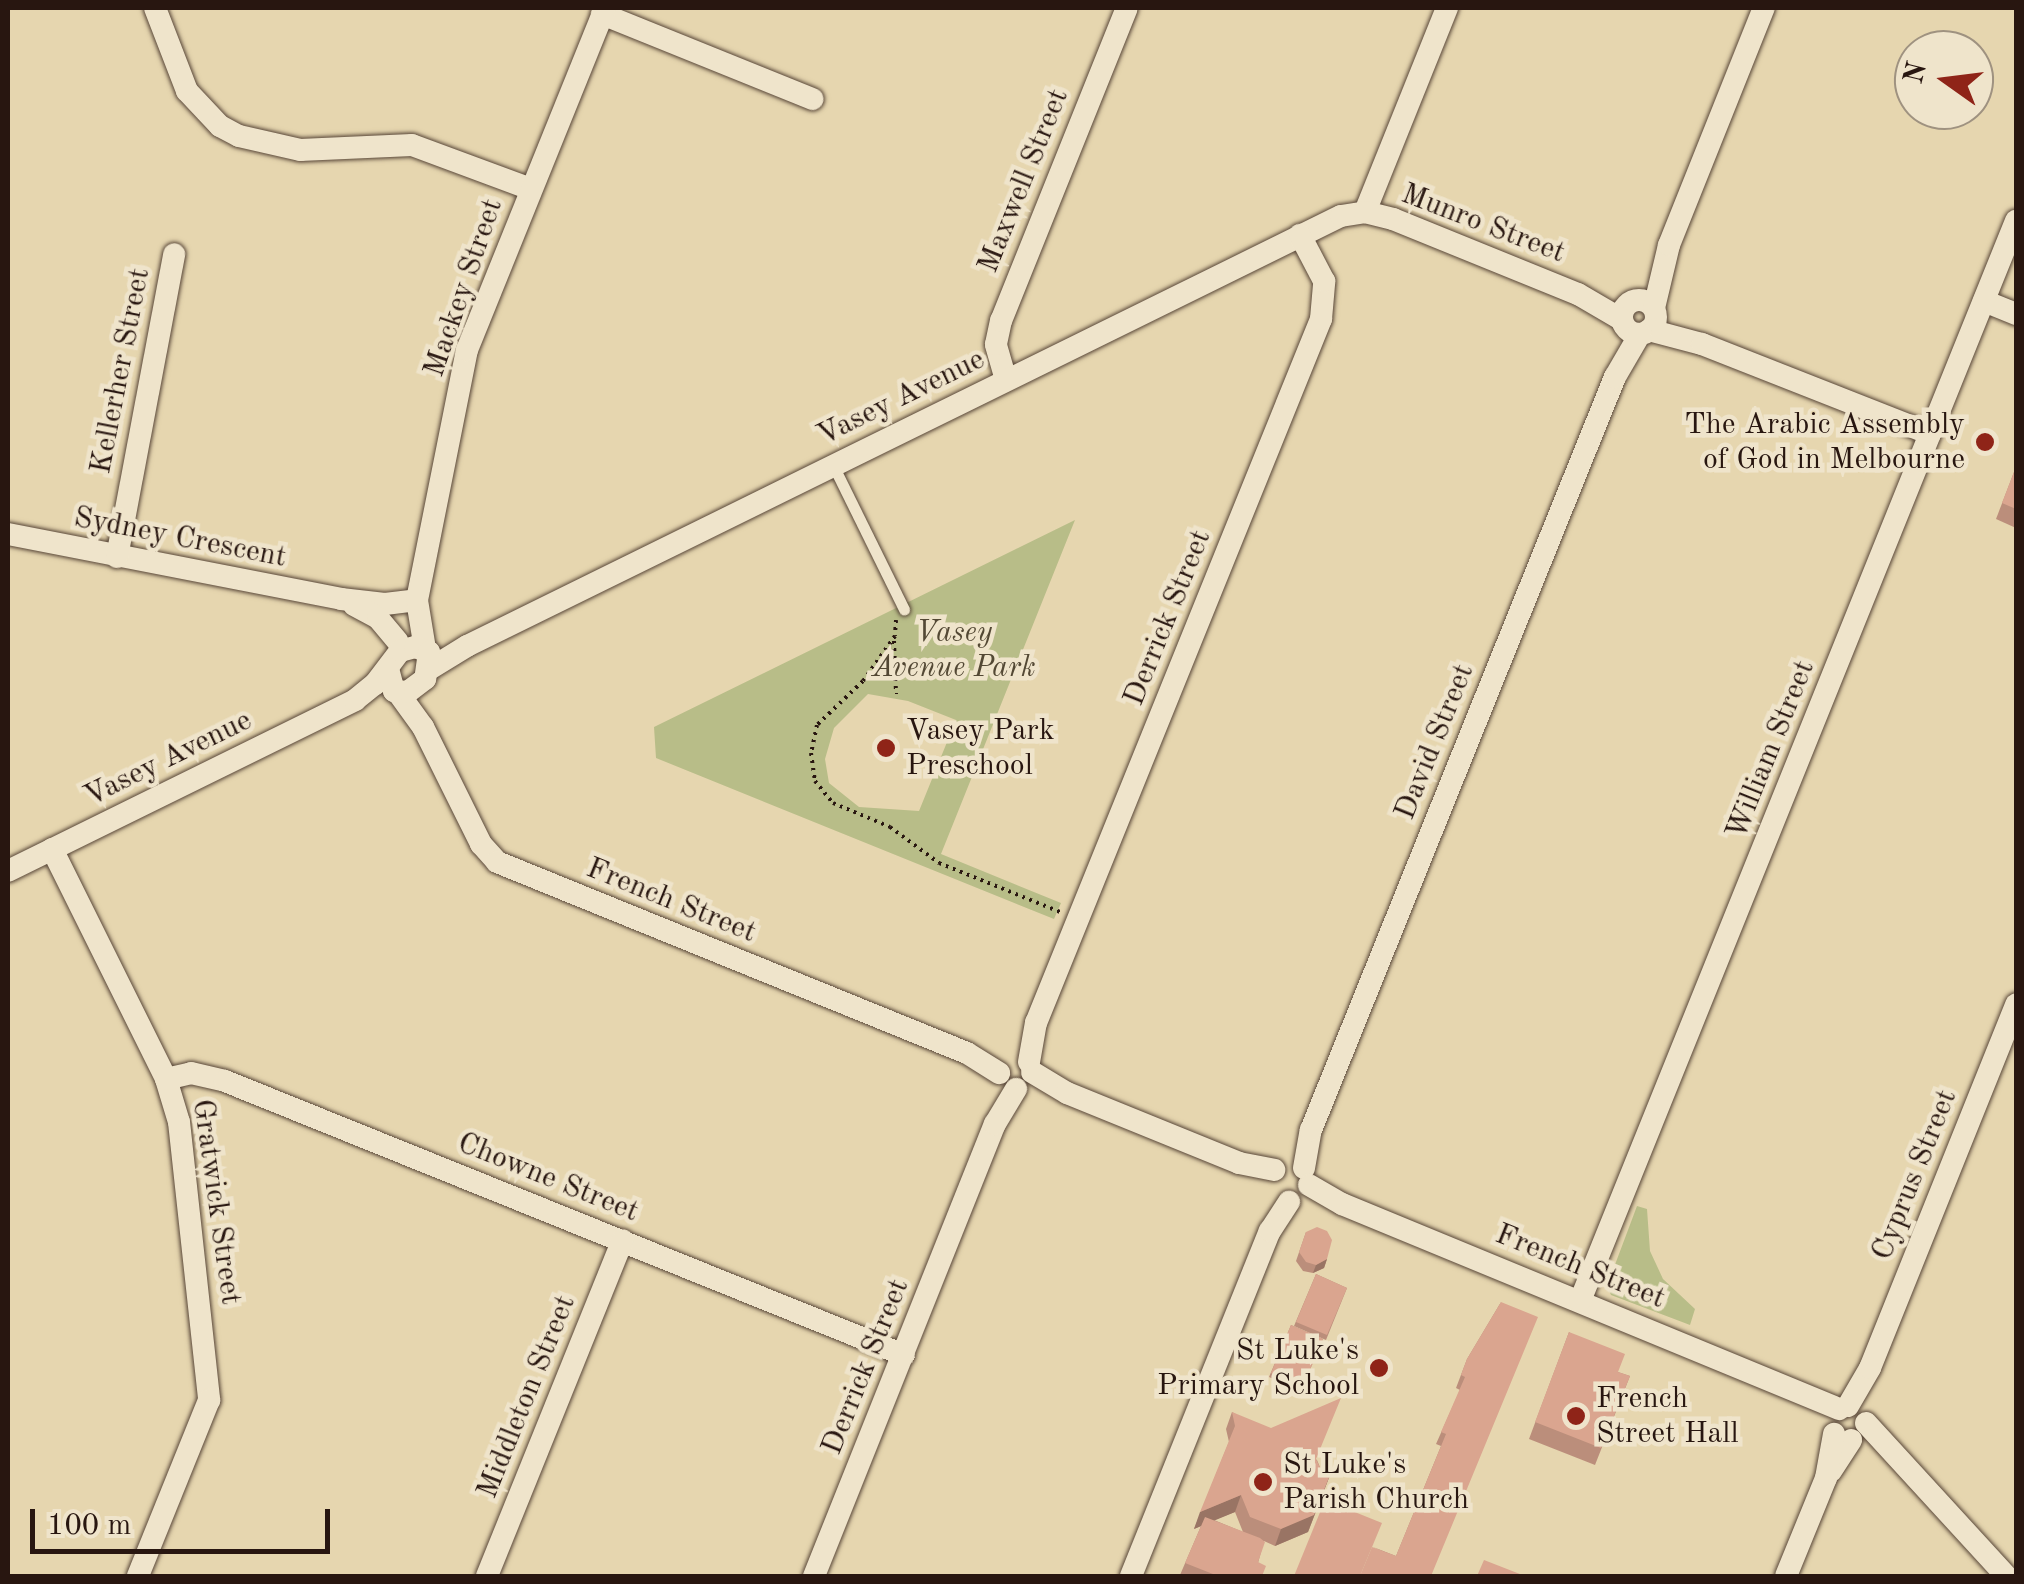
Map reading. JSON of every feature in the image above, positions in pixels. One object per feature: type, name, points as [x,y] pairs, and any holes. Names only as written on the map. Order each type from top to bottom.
[{"type":"street","points":[[155,8],[187,91],[220,126],[238,136],[300,150],[412,145],[531,189]]},
{"type":"street","name":"Maxwell Street","points":[[1006,380],[996,344],[1001,321],[1127,8]]},
{"type":"street","points":[[1365,212],[1446,8]]},
{"type":"street","name":"David Street","points":[[1132,1576],[1764,8]]},
{"type":"street","points":[[604,11],[812,99]]},
{"type":"street","name":"Mackey Street","points":[[408,667],[417,600],[467,350],[604,11]]},
{"type":"street","name":"Vasey Avenue","points":[[8,871],[355,700],[408,667],[467,646],[1340,216],[1365,212]]},
{"type":"street","name":"Munro Street","points":[[1365,212],[1930,434]]},
{"type":"street","name":"William Street","points":[[1580,1300],[2016,221]]},
{"type":"street","name":"Derrick Street","points":[[814,1576],[1321,319],[1324,281],[1300,236]]},
{"type":"street","name":"Kellerher Street","points":[[117,557],[174,254]]},
{"type":"street","points":[[1984,301],[2016,314]]},
{"type":"street","name":"Sydney Crescent","points":[[8,534],[341,600],[385,604],[417,600]]},
{"type":"street","name":"Sydney Crescent","points":[[341,600],[378,618],[408,667]]},
{"type":"street","name":"French Street","points":[[408,667],[423,727],[481,844],[496,862],[1794,1389],[1848,1424],[1908,1472],[2006,1576]]},
{"type":"street","name":"Gratwick Street","points":[[52,849],[166,1079],[179,1122],[209,1400],[138,1576]]},
{"type":"street","name":"Cyprus Street","points":[[1786,1576],[2016,1004]]},
{"type":"street","name":"Chowne Street","points":[[166,1079],[191,1073],[225,1080],[904,1354]]},
{"type":"street","name":"Middleton Street","points":[[487,1576],[623,1240]]},
{"type":"lane","points":[[832,465],[897,609]]},
{"type":"path","points":[[896,694],[897,609]]},
{"type":"path","points":[[895,636],[863,681],[817,725],[812,766],[822,793],[844,810],[906,836],[940,863],[1079,918]]},
{"type":"green space","name":"Vasey Avenue Park","points":[[1075,520],[941,854],[1061,903],[1054,919],[656,758],[654,727]],"holes":[[[868,694],[908,701],[956,720],[919,811],[859,807],[829,783],[825,759],[834,728]]]},
{"type":"green space","points":[[1637,1206],[1647,1209],[1650,1251],[1663,1279],[1695,1309],[1690,1325],[1611,1295],[1607,1286]]},
{"type":"building","points":[[2016,473],[2016,509],[2002,503]]},
{"type":"building","points":[[1317,1227],[1327,1231],[1332,1240],[1327,1259],[1316,1265],[1306,1262],[1299,1252],[1306,1232]]},
{"type":"building","points":[[1316,1274],[1347,1288],[1327,1335],[1296,1322]]},
{"type":"building","points":[[1501,1302],[1538,1317],[1431,1576],[1360,1576],[1372,1547],[1396,1556],[1446,1434],[1441,1432],[1465,1377],[1461,1375],[1467,1359]]},
{"type":"building","points":[[1291,1325],[1323,1339],[1303,1386],[1271,1373]]},
{"type":"building","name":"French Street Hall","points":[[1569,1332],[1625,1354],[1618,1372],[1630,1376],[1601,1448],[1535,1422]]},
{"type":"building","name":"St Luke's Parish Church","points":[[1341,1398],[1316,1459],[1322,1472],[1330,1475],[1314,1515],[1281,1529],[1250,1517],[1241,1495],[1200,1512],[1235,1426],[1232,1412],[1271,1428]]},
{"type":"building","points":[[1325,1500],[1382,1523],[1360,1576],[1294,1576]]},
{"type":"building","points":[[1205,1517],[1265,1542],[1258,1562],[1266,1566],[1262,1576],[1218,1576],[1185,1563]]},
{"type":"building","points":[[1484,1560],[1525,1576],[1477,1576]]},
{"type":"place","name":"The Arabic Assembly of God in Melbourne","points":[[1985,442]]},
{"type":"place","name":"Vasey Park Preschool","points":[[886,748]]},
{"type":"place","name":"St Luke's Primary School","points":[[1379,1368]]},
{"type":"place","name":"French Street Hall","points":[[1576,1416]]},
{"type":"place","name":"St Luke's Parish Church","points":[[1263,1482]]}]
